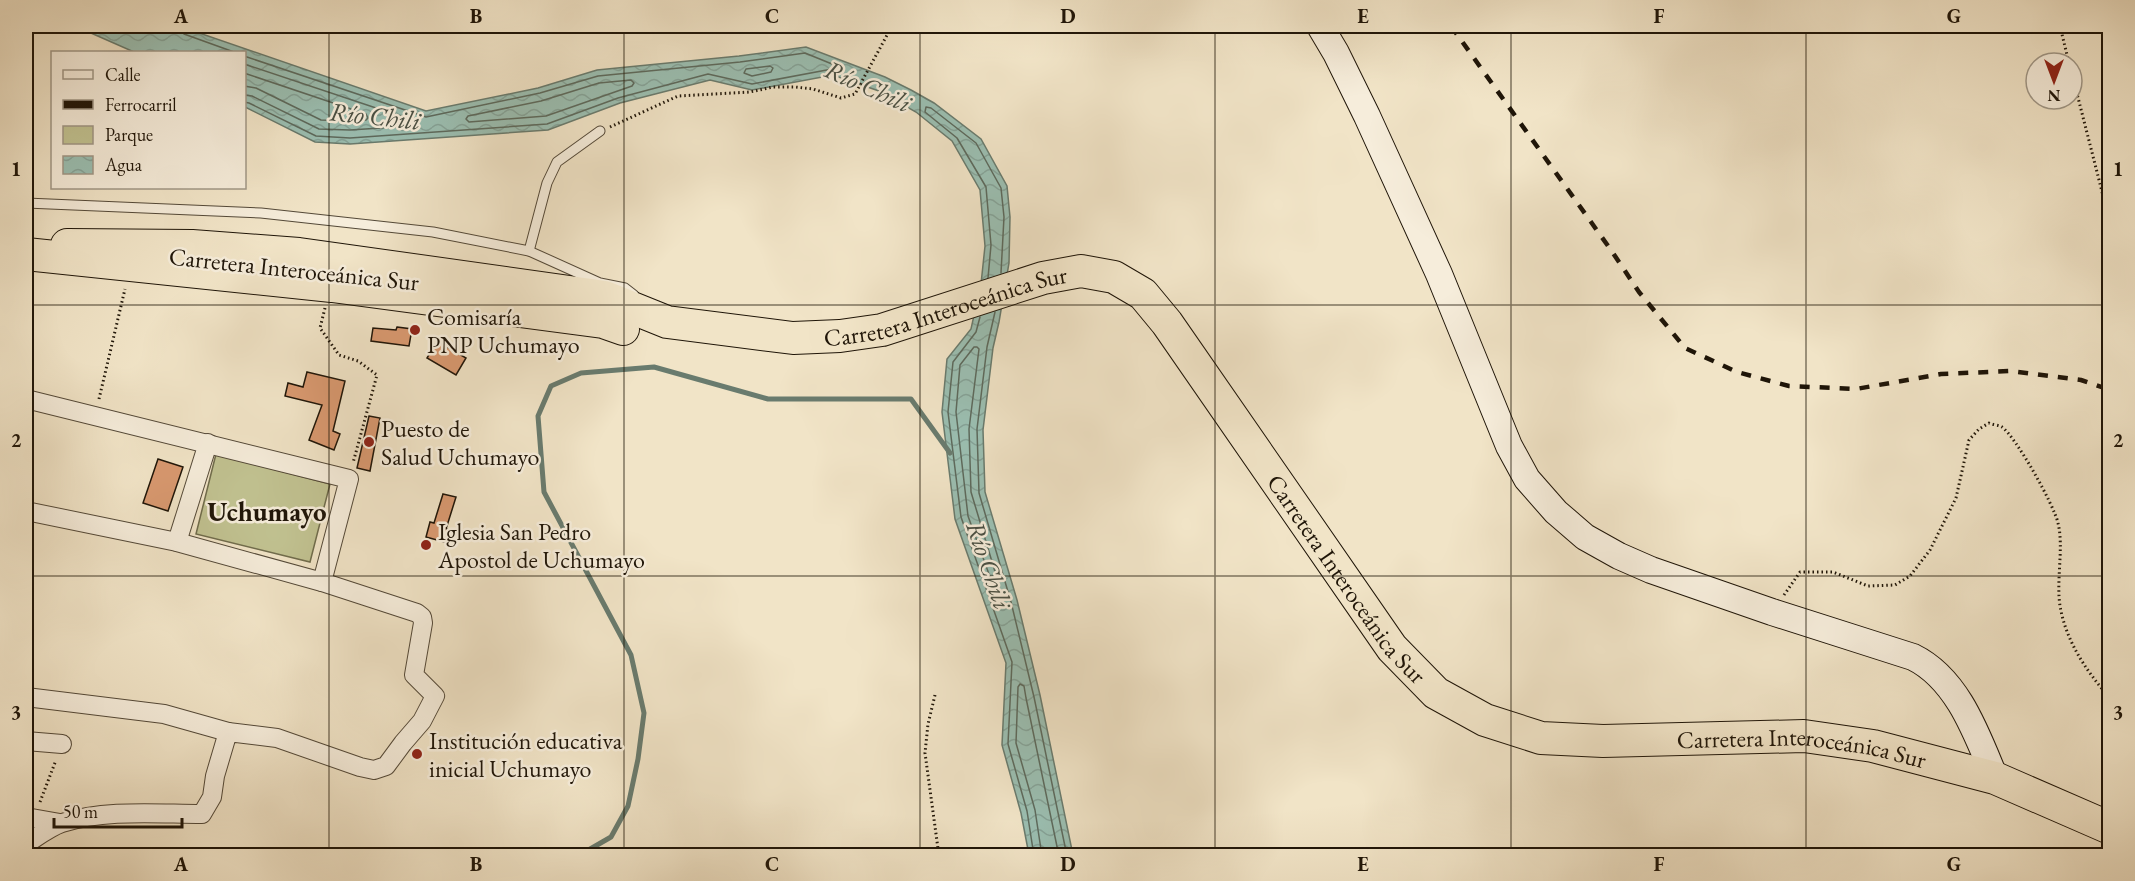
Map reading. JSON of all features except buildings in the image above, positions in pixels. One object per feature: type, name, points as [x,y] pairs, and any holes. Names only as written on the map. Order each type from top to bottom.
[{"type":"highway","points":[[26,240],[67,245],[192,246],[299,254],[605,297],[623,317],[586,331],[327,301],[232,287],[130,266]]},
{"type":"highway","name":"Carretera Interoceánica Sur","points":[[26,254],[332,286],[603,322],[623,317],[793,338],[840,336],[882,330],[1043,278],[1081,271],[1114,278],[1143,294],[1191,356],[1392,648],[1436,693],[1485,720],[1541,738],[1603,741],[1804,736],[1873,746],[1995,778],[2109,828]]},
{"type":"street","points":[[1320,26],[1367,116],[1439,274],[1509,446],[1527,479],[1556,512],[1585,537],[1651,570],[1913,657],[1927,664],[1940,676],[1958,700],[1974,727],[1995,778]]},
{"type":"street","points":[[26,399],[349,479],[322,582]]},
{"type":"street","points":[[177,542],[208,443]]},
{"type":"street","points":[[26,511],[177,542],[322,582],[417,613],[422,617],[423,623],[414,675],[435,696],[422,721],[386,766],[374,770],[277,738],[228,732],[164,714],[26,697]]},
{"type":"street","points":[[26,843],[60,823],[95,816],[202,814],[212,797],[215,776],[228,732]]},
{"type":"street","points":[[26,741],[62,744]]},
{"type":"street","points":[[30,817],[60,823]]},
{"type":"lane","points":[[529,252],[547,183],[557,162],[600,131]]},
{"type":"lane","points":[[26,203],[261,213],[433,232],[529,252],[600,283],[625,288],[667,322]]},
{"type":"path","points":[[600,131],[678,96],[750,92],[772,87],[813,89],[841,98],[855,94],[892,26]]},
{"type":"path","points":[[2060,26],[2066,51]]},
{"type":"path","points":[[2081,111],[2109,223]]},
{"type":"path","points":[[95,416],[130,266]]},
{"type":"path","points":[[327,301],[320,328],[339,355],[358,361],[377,375],[349,479]]},
{"type":"path","points":[[1772,612],[1800,572],[1833,572],[1868,586],[1895,585],[1910,576],[1930,550],[1956,498],[1969,440],[1978,429],[1989,423],[2002,427],[2033,471],[2049,499],[2058,523],[2060,606],[2072,644],[2092,679],[2109,698]]},
{"type":"path","points":[[935,696],[928,724],[925,753],[939,855]]},
{"type":"path","points":[[30,817],[62,744]]},
{"type":"green space","points":[[216,454],[330,484],[310,562],[196,534]]},
{"type":"water","name":"Río Chili","points":[[75,26],[179,26],[426,111],[538,88],[597,70],[806,47],[885,77],[911,90],[934,103],[981,139],[1007,186],[1010,217],[1009,263],[993,348],[983,430],[985,492],[1017,600],[1040,695],[1073,855],[1029,855],[1021,813],[1002,745],[1006,663],[955,519],[942,412],[947,359],[971,329],[981,284],[985,246],[980,190],[952,141],[916,112],[879,91],[833,75],[752,90],[710,80],[620,103],[548,130],[350,144],[315,142],[246,108],[246,51],[132,51]]},
{"type":"waterway","points":[[578,856],[611,837],[628,806],[638,759],[644,713],[631,655],[544,492],[538,416],[551,386],[581,373],[654,367],[768,399],[911,399],[950,453]]},
{"type":"railway","points":[[1451,26],[1639,292],[1685,348],[1737,372],[1789,386],[1856,389],[1941,374],[2011,371],[2081,380],[2110,390]]},
{"type":"place","name":"Comisaría PNP Uchumayo","points":[[415,330]]},
{"type":"place","name":"Puesto de Salud Uchumayo","points":[[369,442]]},
{"type":"place","name":"Iglesia San Pedro Apostol de Uchumayo","points":[[426,545]]},
{"type":"place","name":"Institución educativa inicial Uchumayo","points":[[417,754]]},
{"type":"district","name":"Uchumayo","points":[[267,511]]}]
